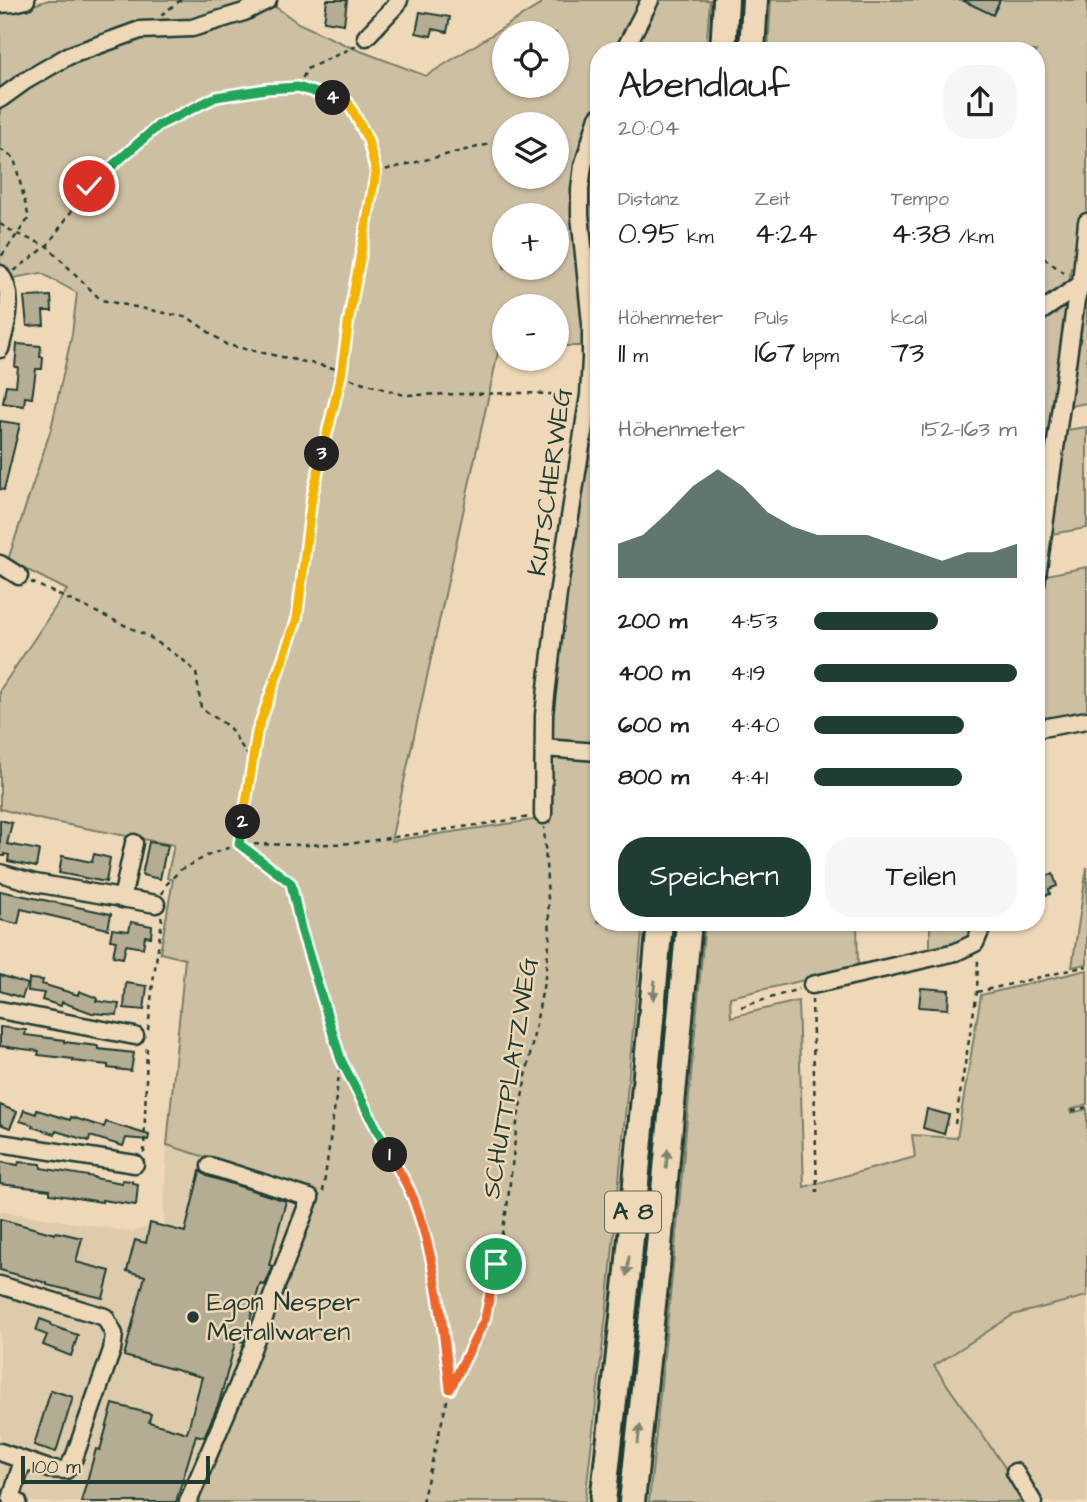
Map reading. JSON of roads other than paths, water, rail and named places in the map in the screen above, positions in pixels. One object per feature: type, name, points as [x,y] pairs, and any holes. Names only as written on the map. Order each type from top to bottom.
[{"type":"highway","points":[[724,42],[726,0]]},
{"type":"highway","points":[[753,42],[755,0]]},
{"type":"highway","name":"A 8","points":[[603,1502],[659,931]]},
{"type":"highway","name":"A 8","points":[[632,1502],[688,931]]},
{"type":"street","points":[[0,4],[26,0]]},
{"type":"street","points":[[0,99],[68,56],[140,30],[192,28],[244,12],[268,0]]},
{"type":"street","points":[[361,41],[399,0]]},
{"type":"street","points":[[629,42],[650,0]]},
{"type":"street","name":"KUTSCHERWEG","points":[[590,143],[580,189],[580,215],[590,306]]},
{"type":"street","points":[[1045,519],[1076,300],[1084,285],[1087,222]]},
{"type":"street","points":[[0,349],[7,324],[9,299],[2,276]]},
{"type":"street","points":[[1045,309],[1084,285]]},
{"type":"street","name":"KUTSCHERWEG","points":[[543,815],[544,715],[558,594],[589,395],[590,371]]},
{"type":"street","points":[[0,564],[19,576]]},
{"type":"street","points":[[1045,727],[1087,720]]},
{"type":"street","points":[[544,748],[590,751]]},
{"type":"street","points":[[122,899],[134,843]]},
{"type":"street","points":[[0,873],[35,883],[156,904]]},
{"type":"street","points":[[812,985],[956,952],[975,943],[980,931]]},
{"type":"street","points":[[0,1010],[135,1036]]},
{"type":"street","points":[[0,1143],[135,1164]]},
{"type":"street","points":[[188,1502],[244,1391],[310,1198],[210,1166]]},
{"type":"street","points":[[0,1285],[105,1317],[114,1334],[112,1350],[74,1458],[66,1469],[49,1469],[0,1452]]},
{"type":"street","points":[[18,1502],[11,1499],[23,1461]]},
{"type":"street","points":[[1015,1472],[1033,1502]]},
{"type":"place","name":"Egon Nesper Metallwaren","points":[[193,1317]]}]
